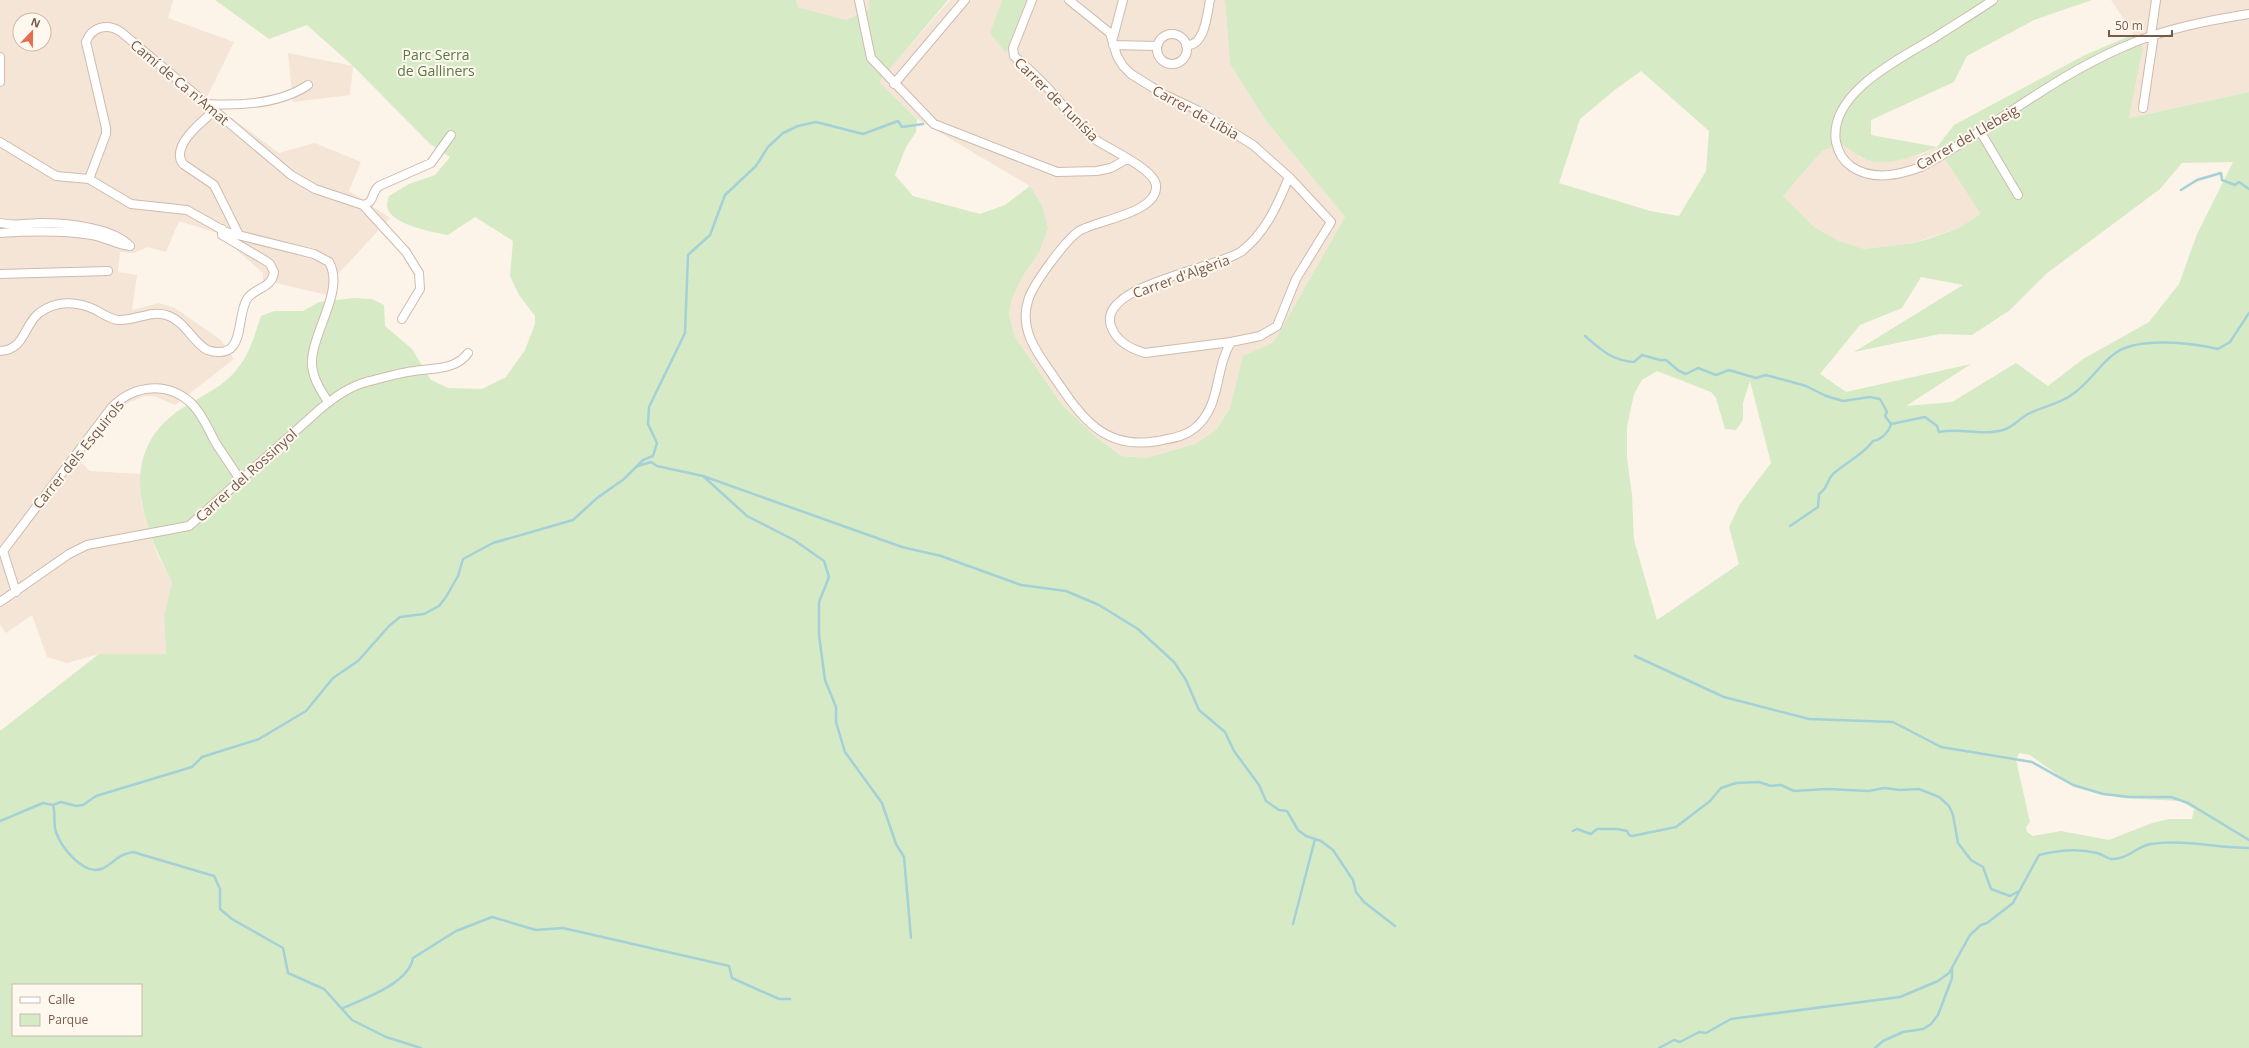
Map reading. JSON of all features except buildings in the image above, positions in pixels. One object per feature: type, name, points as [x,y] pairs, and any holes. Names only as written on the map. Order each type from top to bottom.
[{"type":"street","points":[[859,0],[871,58],[894,84],[934,124],[1057,172],[1079,173],[1104,170],[1119,165],[1128,159]]},
{"type":"street","points":[[894,84],[965,0]]},
{"type":"street","name":"Carrer de Tunísia","points":[[1032,0],[1012,54],[1037,77],[1084,130],[1152,177],[1156,185],[1154,194],[1142,207],[1078,232],[1064,247],[1035,286],[1028,299],[1025,310],[1026,323],[1035,349],[1076,409],[1085,419],[1113,438],[1135,443],[1177,438],[1196,427],[1206,415],[1213,403],[1221,364],[1231,342]]},
{"type":"street","name":"Carrer de Líbia","points":[[1069,0],[1110,33],[1123,66],[1131,74],[1163,94],[1197,110],[1242,138],[1270,159],[1290,177],[1331,222],[1296,279],[1277,326],[1260,336],[1231,342]]},
{"type":"street","points":[[1122,0],[1113,41],[1157,46]]},
{"type":"street","points":[[1186,45],[1196,43],[1201,36],[1210,0]]},
{"type":"street","name":"Carrer del Llebeig","points":[[1993,0],[1866,82],[1846,104],[1838,119],[1835,133],[1840,156],[1849,165],[1863,173],[1884,176],[1921,166],[2089,64],[2123,46],[2189,24],[2249,14]]},
{"type":"street","points":[[2143,108],[2153,35],[2156,0]]},
{"type":"street","name":"Camí de Ca n'Amat","points":[[89,179],[106,134],[98,89],[86,46],[88,37],[95,30],[103,27],[117,29],[214,111],[302,182],[327,194],[362,205],[406,252],[419,273],[420,289],[402,319]]},
{"type":"street","points":[[1168,34],[1179,36],[1186,45],[1185,56],[1175,63],[1164,61],[1160,57],[1157,46],[1163,36],[1168,34]]},
{"type":"street","points":[[0,57],[0,82]]},
{"type":"street","points":[[206,104],[252,103],[272,100],[296,94],[308,85]]},
{"type":"street","points":[[214,111],[186,140],[179,153],[179,159],[183,164],[214,185],[238,235]]},
{"type":"street","points":[[1980,131],[2018,195]]},
{"type":"street","points":[[362,205],[368,204],[372,200],[375,189],[379,186],[431,163],[451,135]]},
{"type":"street","points":[[0,142],[56,176],[89,179],[130,204],[188,210],[222,230],[314,254],[326,259],[332,266],[333,282],[329,302],[312,360],[316,384],[328,402]]},
{"type":"street","name":"Carrer d'Algèria","points":[[1231,342],[1145,353],[1135,350],[1118,338],[1112,331],[1110,317],[1116,306],[1133,291],[1226,260],[1242,251],[1258,235],[1274,214],[1290,177]]},
{"type":"street","points":[[0,223],[16,225],[41,223],[98,230],[124,239],[130,246],[98,236],[75,233],[43,231],[0,233]]},
{"type":"street","points":[[0,351],[10,350],[18,346],[37,315],[49,307],[62,303],[88,307],[119,320],[152,314],[165,315],[175,319],[207,350],[214,352],[226,350],[238,338],[246,301],[254,293],[269,284],[274,272],[270,264],[266,261],[222,235],[222,230]]},
{"type":"street","points":[[0,274],[108,271]]},
{"type":"street","name":"Carrer del Rossinyol","points":[[0,602],[69,554],[87,545],[189,526],[328,402],[366,382],[414,371],[439,369],[463,360],[468,353]]},
{"type":"street","name":"Carrer dels Esquirols","points":[[16,592],[3,550],[112,408],[127,394],[133,391],[156,389],[167,390],[186,400],[199,412],[217,446],[241,481]]},
{"type":"shaded area","points":[[0,0],[173,0],[168,18],[234,42],[206,99],[279,153],[315,143],[361,162],[349,191],[390,218],[338,274],[336,297],[263,280],[263,273],[217,233],[179,221],[166,252],[147,247],[134,253],[120,252],[118,272],[137,275],[132,310],[159,303],[175,308],[221,340],[234,359],[175,405],[154,396],[144,396],[124,405],[103,427],[79,460],[90,471],[140,474],[141,502],[146,522],[158,556],[172,582],[164,616],[166,654],[99,654],[67,663],[47,657],[32,615],[6,633],[0,625]]},
{"type":"shaded area","points":[[796,0],[869,0],[869,10],[846,20],[798,7]]},
{"type":"shaded area","points":[[950,0],[1225,0],[1230,64],[1266,121],[1345,217],[1274,343],[1243,356],[1230,408],[1216,430],[1195,444],[1146,458],[1123,456],[1096,437],[1062,405],[1015,337],[1009,315],[1012,299],[1022,277],[1030,186],[917,119],[878,82]]},
{"type":"shaded area","points":[[2111,0],[2249,0],[2249,92],[2129,118],[2143,48]]},
{"type":"shaded area","points":[[288,53],[353,66],[350,95],[293,102]]},
{"type":"shaded area","points":[[1842,144],[1847,144],[1861,158],[1880,162],[1920,155],[1937,147],[1982,214],[1959,228],[1913,243],[1864,249],[1839,241],[1814,227],[1783,196],[1822,151]]},
{"type":"green space","name":"Parc Serra de Galliners","points":[[215,0],[796,0],[798,7],[846,20],[869,10],[869,0],[948,0],[879,82],[917,119],[916,132],[906,147],[895,175],[913,196],[980,214],[1005,205],[1030,186],[1042,206],[1048,228],[1039,252],[1022,277],[1012,299],[1009,315],[1015,337],[1062,405],[1096,437],[1122,456],[1146,458],[1195,444],[1216,430],[1230,408],[1243,356],[1274,342],[1345,217],[1266,121],[1230,64],[1225,0],[2092,0],[2034,20],[1967,56],[1954,82],[1871,120],[1871,135],[1937,147],[1954,125],[2085,55],[2134,34],[2143,48],[2129,118],[2249,92],[2249,1048],[0,1048],[0,731],[99,654],[166,654],[164,616],[172,582],[152,539],[145,517],[141,495],[140,473],[145,452],[156,432],[182,408],[216,388],[231,376],[246,356],[261,316],[274,311],[303,311],[319,302],[354,298],[372,299],[384,305],[385,326],[412,349],[431,380],[448,388],[482,389],[506,377],[525,350],[535,324],[535,316],[519,295],[510,276],[513,241],[475,217],[448,235],[404,223],[390,213],[387,206],[389,196],[409,184],[435,175],[450,157],[430,144],[353,66],[307,25],[269,39]],"holes":[[[1641,71],[1709,131],[1706,171],[1679,216],[1650,211],[1559,183],[1580,119],[1616,89]],[[1842,144],[1863,158],[1879,162],[1896,161],[1937,147],[1981,214],[1959,228],[1928,239],[1913,243],[1864,249],[1839,241],[1814,227],[1783,196],[1822,151]],[[2233,162],[2197,234],[2179,284],[2149,322],[2083,359],[2048,386],[2016,363],[1952,402],[1906,406],[1971,364],[1846,392],[1820,374],[1860,325],[1902,308],[1921,277],[1963,285],[1854,352],[1940,334],[1972,335],[2010,310],[2046,274],[2160,189],[2182,163]],[[1657,371],[1711,392],[1716,398],[1725,429],[1736,430],[1743,420],[1743,403],[1750,381],[1771,463],[1740,504],[1729,527],[1739,564],[1657,620],[1634,540],[1632,495],[1627,458],[1627,427],[1634,394],[1642,380]],[[2019,753],[2030,755],[2072,785],[2121,798],[2181,801],[2194,809],[2192,819],[2169,819],[2152,823],[2109,840],[2061,831],[2033,836],[2027,832],[2026,827],[2030,822],[2016,760]]]},
{"type":"green space","points":[[1002,0],[1026,0],[1006,53],[990,33]]},
{"type":"waterway","points":[[0,821],[43,803],[53,805],[61,802],[76,806],[83,805],[96,796],[192,767],[202,757],[259,739],[306,711],[333,678],[358,661],[389,626],[400,617],[424,614],[439,606],[458,576],[463,559],[493,543],[573,520],[597,498],[624,479],[643,460],[653,456],[657,443],[648,424],[649,407],[685,333],[688,255],[710,235],[725,195],[756,166],[768,147],[783,133],[798,126],[816,122],[863,134],[898,121],[902,127],[923,124]]},
{"type":"waterway","points":[[2181,190],[2197,180],[2221,173],[2222,180],[2235,185],[2239,182],[2249,189]]},
{"type":"waterway","points":[[1585,336],[1613,357],[1634,362],[1642,355],[1660,360],[1666,360],[1679,371],[1686,374],[1698,368],[1716,375],[1729,370],[1756,378],[1766,375],[1806,386],[1826,396],[1843,401],[1870,397],[1880,399],[1887,412],[1885,416],[1891,424],[1925,417],[1937,426],[1939,432],[1990,432],[2006,429],[2028,414],[2070,396],[2076,392],[2108,359],[2124,348],[2136,345],[2165,342],[2218,349],[2230,342],[2249,313]]},
{"type":"waterway","points":[[1790,526],[1818,507],[1819,494],[1824,490],[1833,474],[1864,451],[1873,441],[1884,435],[1891,424]]},
{"type":"waterway","points":[[638,466],[651,462],[657,466],[703,476],[747,516],[794,540],[824,561],[829,577],[819,602],[819,635],[825,680],[836,707],[836,722],[845,752],[882,803],[896,844],[904,857],[911,938]]},
{"type":"waterway","points":[[703,476],[902,547],[941,556],[1021,585],[1066,591],[1099,605],[1138,629],[1174,662],[1186,680],[1199,710],[1225,732],[1234,751],[1259,785],[1266,801],[1279,810],[1287,811],[1298,830],[1306,836],[1321,841],[1333,850],[1353,880],[1356,892],[1364,902],[1395,926]]},
{"type":"waterway","points":[[1635,656],[1724,697],[1809,719],[1893,722],[1941,747],[2032,762],[2073,785],[2103,794],[2130,797],[2171,797],[2188,803],[2249,840]]},
{"type":"waterway","points":[[1573,831],[1577,829],[1591,834],[1597,829],[1617,829],[1627,831],[1629,835],[1632,836],[1676,827],[1710,801],[1721,788],[1736,783],[1759,782],[1771,786],[1781,785],[1794,791],[1827,789],[1869,791],[1884,788],[1900,790],[1919,789],[1939,797],[1949,806],[1953,815],[1958,843],[1971,860],[1983,867],[1991,889],[2010,896],[2019,891]]},
{"type":"waterway","points":[[53,805],[55,829],[59,838],[68,852],[80,864],[94,870],[101,869],[122,855],[133,852],[214,876],[220,889],[220,909],[232,919],[283,948],[288,973],[324,989],[352,1020],[386,1037],[421,1048]]},
{"type":"waterway","points":[[1293,924],[1315,839]]},
{"type":"waterway","points":[[1659,1048],[1674,1040],[1680,1042],[1699,1032],[1706,1033],[1731,1019],[1900,997],[1938,981],[1949,973],[1970,935],[1981,925],[1987,923],[2013,903],[2039,855],[2075,850],[2090,851],[2107,858],[2117,859],[2146,845],[2163,843],[2188,843],[2249,848]]},
{"type":"waterway","points":[[343,1008],[373,995],[395,982],[410,967],[413,958],[456,931],[492,917],[536,930],[563,928],[729,966],[732,978],[779,999],[790,999]]},
{"type":"waterway","points":[[1875,1048],[1883,1041],[1903,1032],[1923,1029],[1931,1024],[1938,1015],[1952,978],[1952,968]]}]
